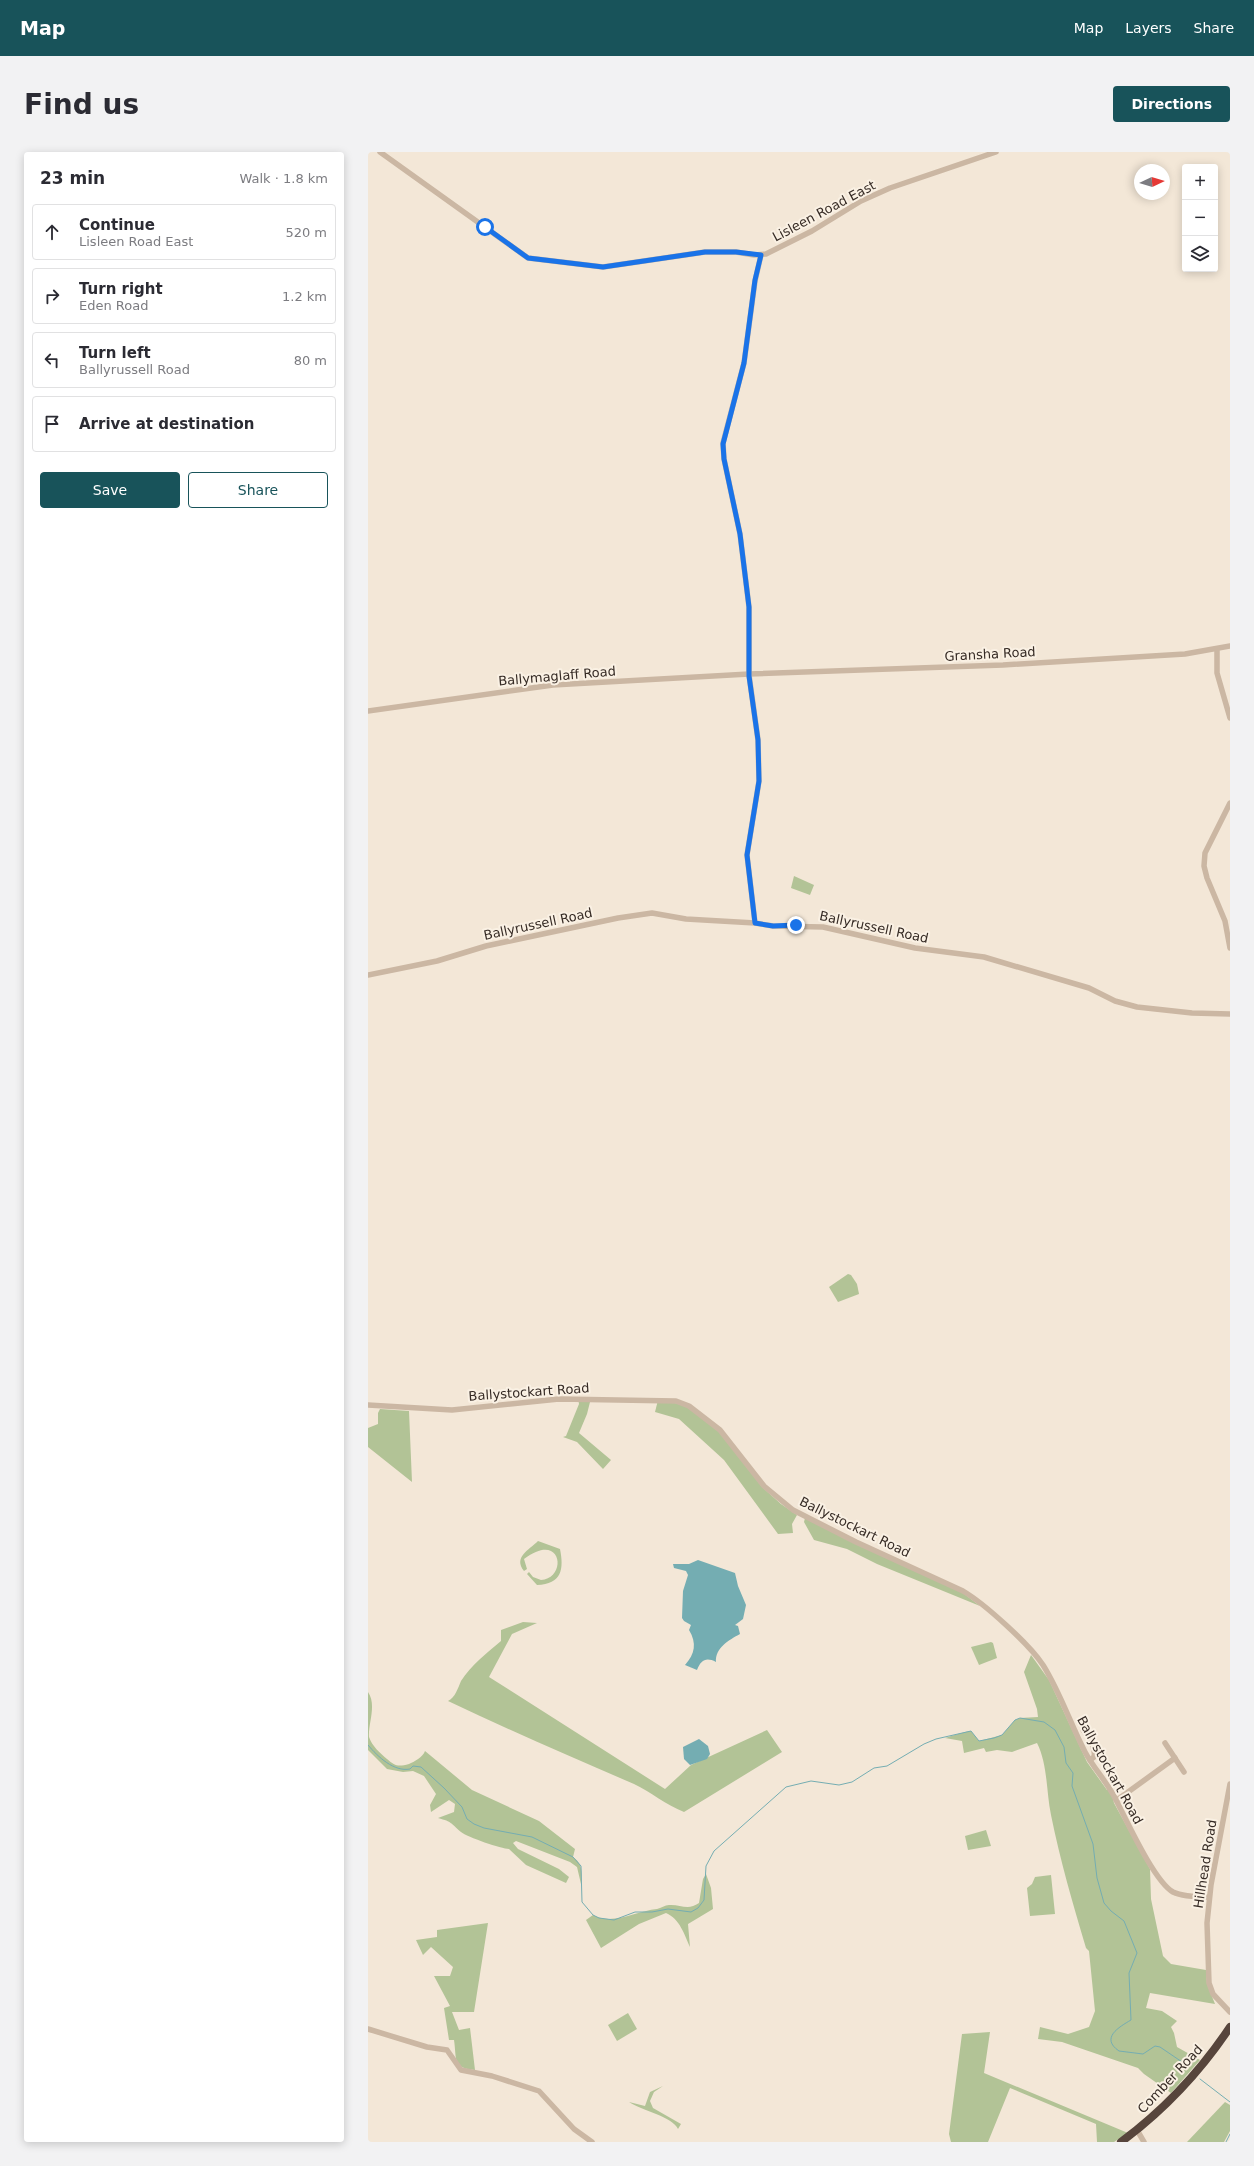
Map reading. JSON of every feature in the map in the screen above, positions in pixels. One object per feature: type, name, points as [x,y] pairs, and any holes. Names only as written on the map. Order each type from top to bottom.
[{"type":"highway","name":"Comber Road","points":[[1121,2142],[1156,2115],[1190,2078],[1230,2027]]},
{"type":"street","name":"Lisleen Road East","points":[[380,152],[528,258],[603,267],[705,252],[736,252],[761,255],[776,250],[874,196],[996,152]]},
{"type":"street","points":[[755,923],[747,855],[759,781],[759,766],[749,674],[749,607],[740,534],[724,459],[723,444],[744,363],[755,280],[761,255]]},
{"type":"street","name":"Gransha Road","points":[[749,674],[1003,665],[1185,654],[1217,650],[1230,646]]},
{"type":"street","points":[[1217,650],[1216,673],[1230,718]]},
{"type":"street","name":"Ballymaglaff Road","points":[[368,711],[539,686],[749,674]]},
{"type":"street","points":[[1230,804],[1204,859],[1207,878],[1225,921],[1230,948]]},
{"type":"street","name":"Ballyrussell Road","points":[[368,975],[437,961],[486,946],[640,914],[661,914],[698,920],[755,923],[773,926],[796,925],[823,927],[915,948],[984,957],[1089,988],[1115,1001],[1137,1007],[1192,1014],[1230,1014]]},
{"type":"street","name":"Ballystockart Road","points":[[368,1405],[452,1410],[541,1400],[591,1398],[669,1400],[681,1403],[720,1430],[764,1486],[793,1510],[973,1597],[1021,1640],[1042,1663],[1056,1687],[1072,1726],[1090,1760],[1117,1800],[1142,1850],[1168,1888],[1179,1894],[1209,1897]]},
{"type":"street","points":[[1083,1730],[1088,1736],[1094,1752],[1094,1757],[1090,1760]]},
{"type":"street","points":[[1165,1743],[1184,1772]]},
{"type":"street","points":[[1117,1800],[1175,1758]]},
{"type":"street","name":"Hillhead Road","points":[[1230,1784],[1209,1897],[1209,1983],[1213,1994],[1230,2012]]},
{"type":"street","points":[[368,2029],[427,2047],[447,2050],[461,2070],[492,2076],[539,2092],[574,2129],[592,2142]]},
{"type":"street","points":[[1137,2130],[1144,2142]]},
{"type":"green space","points":[[794,876],[814,885],[810,895],[791,888]]},
{"type":"green space","points":[[848,1274],[851,1275],[857,1284],[859,1294],[838,1302],[829,1287]]},
{"type":"green space","points":[[578,1398],[591,1398],[587,1414],[579,1433],[611,1460],[603,1469],[577,1442],[563,1437],[566,1436],[579,1404]]},
{"type":"green space","points":[[658,1400],[686,1405],[720,1430],[762,1487],[781,1504],[797,1515],[792,1524],[793,1533],[778,1534],[724,1460],[679,1419],[655,1412]]},
{"type":"green space","points":[[380,1409],[409,1411],[412,1482],[368,1447],[368,1428],[378,1424],[378,1413]]},
{"type":"green space","points":[[805,1518],[963,1593],[980,1606],[877,1564],[847,1549],[814,1540],[804,1522]]},
{"type":"green space","points":[[538,1541],[560,1549],[562,1563],[559,1574],[552,1582],[537,1585],[527,1574],[529,1572],[533,1577],[541,1580],[550,1577],[555,1572],[558,1565],[557,1558],[553,1552],[546,1550],[537,1551],[524,1559],[527,1569],[524,1571],[520,1562],[521,1558]]},
{"type":"green space","points":[[523,1622],[537,1623],[512,1634],[489,1677],[665,1789],[691,1765],[767,1730],[782,1752],[684,1812],[634,1784],[448,1701],[454,1695],[461,1681],[470,1670],[501,1641],[501,1630]]},
{"type":"green space","points":[[991,1642],[993,1643],[997,1658],[979,1665],[971,1647]]},
{"type":"green space","points":[[1031,1655],[1049,1680],[1087,1762],[1107,1790],[1111,1789],[1114,1803],[1150,1869],[1151,1899],[1163,1956],[1171,1964],[1206,1970],[1207,1984],[1215,2004],[1150,1993],[1146,2008],[1162,2011],[1177,2021],[1171,2027],[1177,2047],[1200,2060],[1171,2093],[1138,2068],[1062,2042],[1038,2039],[1040,2027],[1068,2034],[1089,2027],[1095,2011],[1089,1951],[1086,1948],[1058,1849],[1049,1806],[1045,1769],[1041,1751],[1037,1743],[1012,1752],[997,1750],[986,1752],[984,1748],[964,1753],[962,1741],[945,1738],[971,1731],[979,1741],[1002,1735],[1015,1720],[1020,1718],[1038,1717],[1037,1709],[1024,1672]]},
{"type":"green space","points":[[368,1692],[372,1703],[369,1737],[374,1746],[382,1754],[395,1764],[402,1765],[416,1761],[425,1751],[472,1790],[539,1821],[575,1849],[573,1857],[579,1863],[582,1872],[581,1884],[577,1867],[570,1862],[516,1841],[513,1843],[518,1849],[559,1869],[569,1877],[566,1883],[526,1865],[509,1849],[470,1837],[449,1822],[438,1818],[454,1812],[455,1804],[449,1800],[431,1812],[430,1805],[436,1794],[424,1776],[413,1771],[403,1772],[387,1769],[368,1750]]},
{"type":"green space","points":[[986,1830],[991,1846],[968,1850],[965,1836]]},
{"type":"green space","points":[[706,1874],[711,1888],[713,1909],[688,1924],[690,1947],[678,1923],[666,1913],[639,1924],[601,1948],[586,1920],[593,1915],[608,1919],[624,1917],[668,1905],[691,1907],[699,1903],[703,1879]]},
{"type":"green space","points":[[1051,1875],[1055,1914],[1030,1916],[1027,1888],[1032,1884],[1035,1877]]},
{"type":"green space","points":[[488,1923],[474,2012],[452,2012],[459,2030],[470,2028],[475,2070],[462,2067],[457,2062],[454,2040],[449,2040],[444,2008],[450,2006],[434,1976],[450,1976],[453,1967],[431,1947],[423,1955],[416,1940],[437,1937],[437,1930]]},
{"type":"green space","points":[[628,2013],[637,2029],[617,2041],[608,2025]]},
{"type":"green space","points":[[990,2032],[984,2073],[1128,2133],[1114,2142],[1097,2142],[1096,2124],[1010,2088],[988,2142],[951,2142],[949,2134],[962,2034]]},
{"type":"green space","points":[[663,2086],[654,2092],[650,2101],[653,2108],[681,2124],[678,2129],[670,2121],[663,2117],[629,2102],[645,2106],[650,2092]]},
{"type":"green space","points":[[1225,2102],[1230,2105],[1230,2131],[1224,2142],[1187,2142]]},
{"type":"water","points":[[698,1560],[735,1573],[738,1586],[746,1605],[743,1619],[735,1625],[738,1626],[740,1634],[727,1642],[720,1649],[716,1657],[716,1662],[704,1660],[697,1670],[685,1665],[691,1657],[694,1648],[692,1635],[689,1630],[691,1625],[682,1618],[683,1591],[688,1575],[686,1571],[674,1568],[673,1564],[689,1564]]},
{"type":"water","points":[[699,1739],[708,1746],[710,1754],[707,1759],[690,1765],[684,1759],[683,1747]]},
{"type":"waterway","points":[[368,1745],[381,1759],[392,1766],[404,1769],[410,1769],[413,1766],[421,1767],[462,1807],[467,1819],[474,1824],[484,1828],[532,1837],[573,1857],[581,1866],[582,1902],[593,1915],[599,1918],[614,1920],[635,1912],[652,1912],[668,1909],[691,1912],[698,1908],[704,1900],[706,1866],[714,1851],[786,1787],[811,1781],[839,1785],[852,1782],[874,1768],[887,1766],[924,1744],[936,1739],[971,1731],[979,1741],[1002,1735],[1015,1720],[1020,1718],[1044,1722],[1055,1730],[1064,1747],[1066,1763],[1073,1773],[1072,1786],[1093,1844],[1097,1878],[1104,1903],[1111,1911],[1124,1921],[1137,1953],[1129,1973],[1131,2020],[1113,2033],[1111,2042],[1119,2051],[1143,2054],[1155,2046],[1160,2047],[1188,2066]]},
{"type":"waterway","points":[[1200,2079],[1230,2102]]},
{"type":"waterway","points":[[1226,2142],[1230,2134]]},
{"type":"route","points":[[485,227],[528,258],[603,267],[705,252],[736,252],[761,255],[755,280],[744,363],[724,437],[723,451],[740,534],[749,607],[749,676],[758,740],[759,766],[759,781],[747,855],[748,874],[755,923],[773,926],[796,925]]}]
